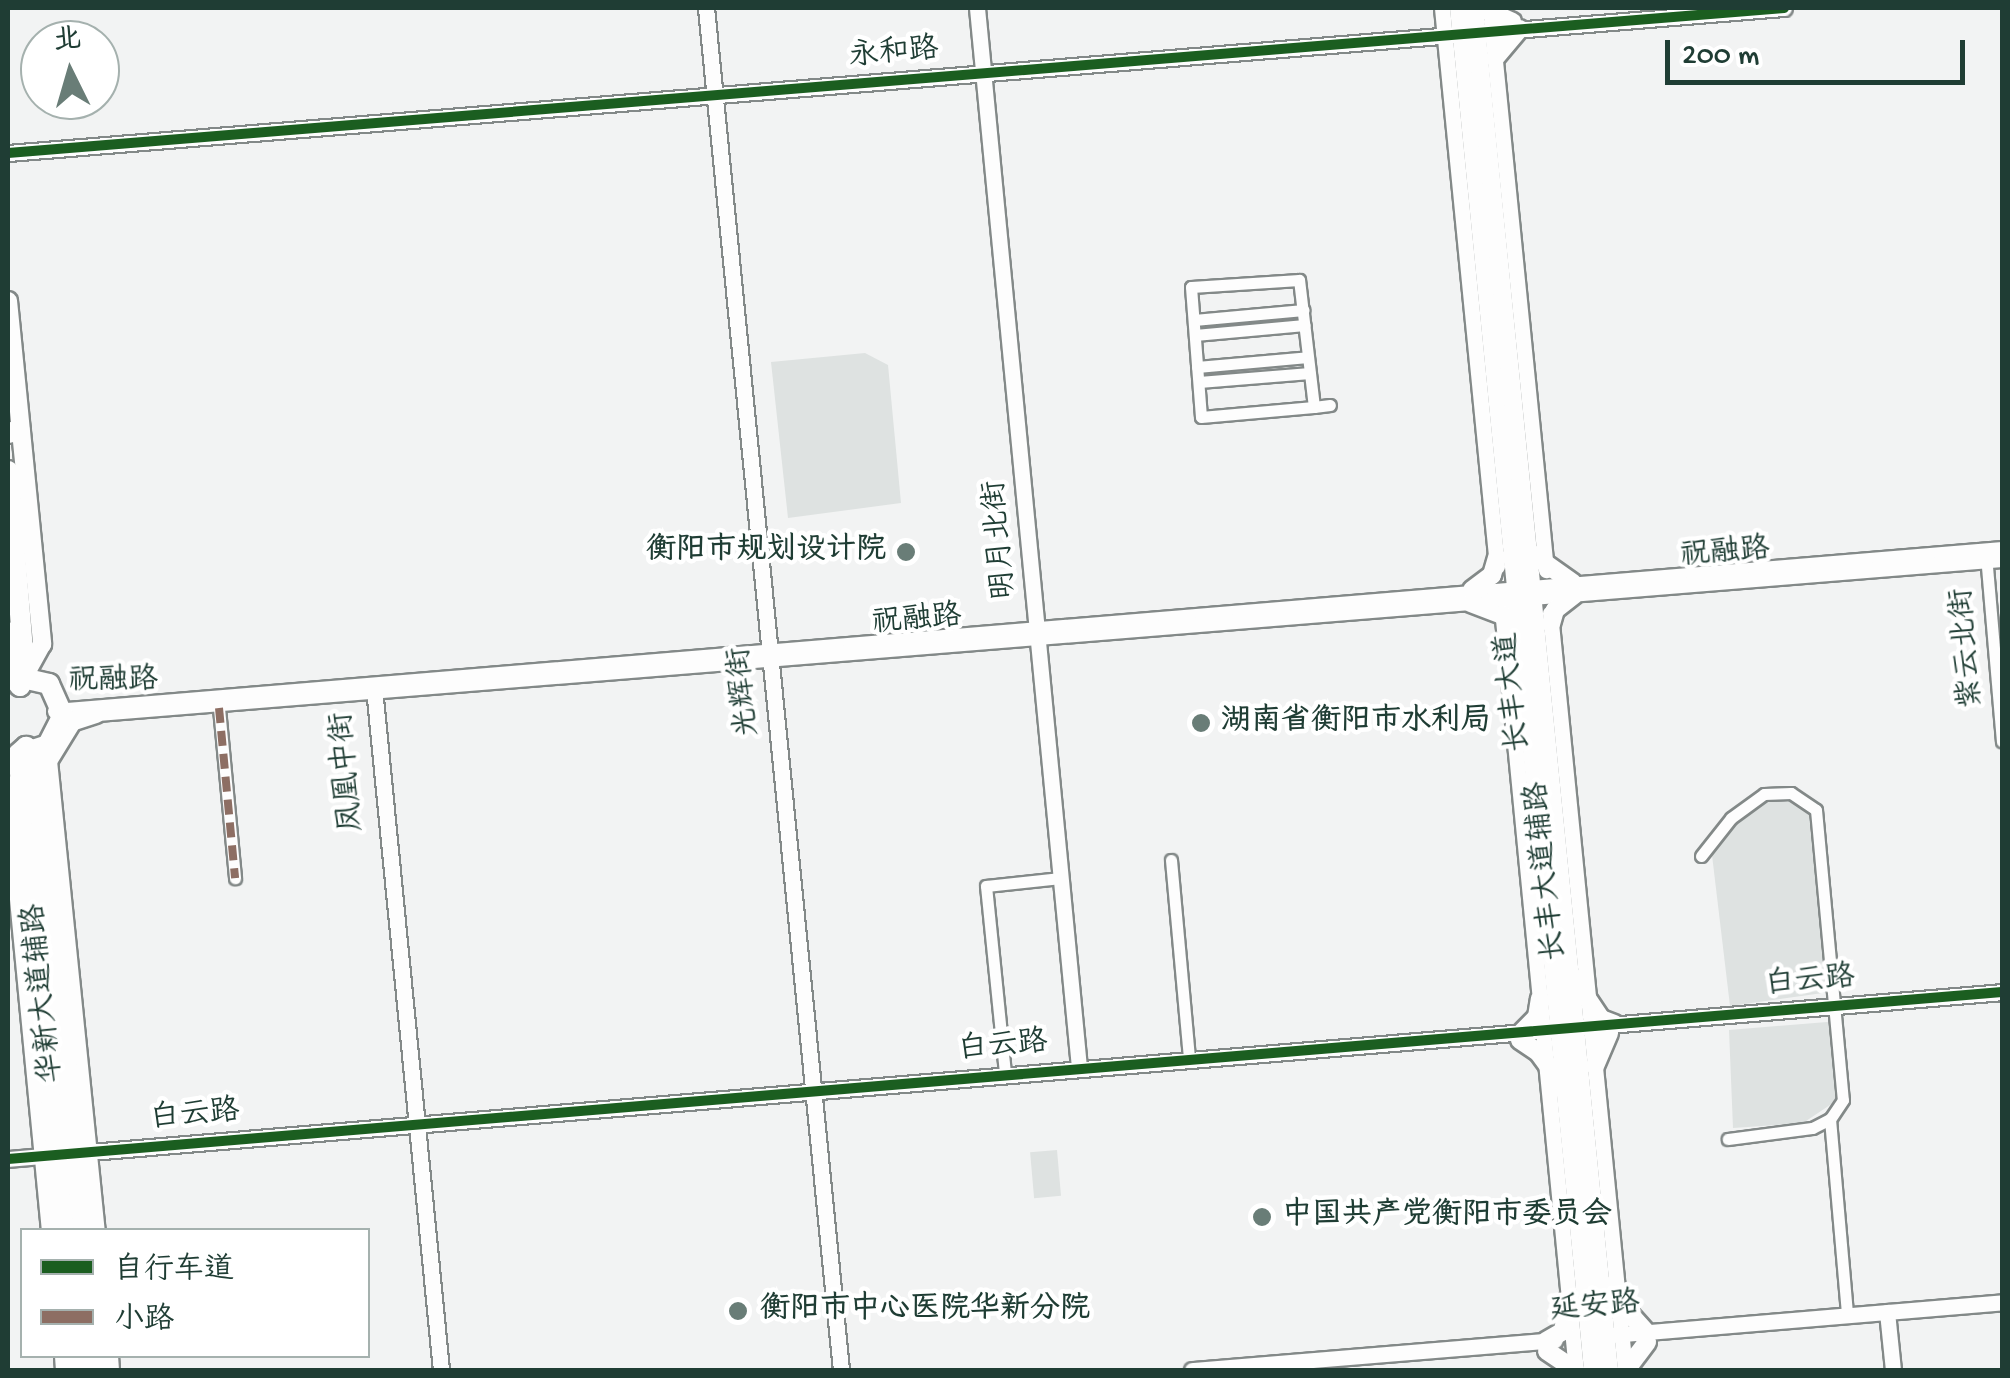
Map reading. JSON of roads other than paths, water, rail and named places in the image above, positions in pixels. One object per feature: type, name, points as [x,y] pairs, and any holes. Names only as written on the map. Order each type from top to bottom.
[{"type":"highway","points":[[8,471],[14,681]]},
{"type":"highway","points":[[8,632],[14,681]]},
{"type":"highway","points":[[14,681],[49,684],[59,711],[54,739],[17,753],[66,1157],[82,1228]]},
{"type":"highway","points":[[64,1228],[66,1157]]},
{"type":"main road","points":[[1472,21],[1516,26],[1495,58]]},
{"type":"main road","name":"长丰大道","points":[[1472,21],[1501,207],[1489,323],[1528,550],[1520,631],[1576,1031],[1564,1088],[1598,1341],[1610,1370]]},
{"type":"main road","name":"长丰大道","points":[[1472,21],[1489,323],[1570,971],[1600,1280],[1593,1370]]},
{"type":"main road","points":[[8,301],[14,432],[42,644],[14,681]]},
{"type":"main road","points":[[1528,550],[1574,589],[1555,610],[1551,624]]},
{"type":"main road","points":[[1472,597],[1492,575],[1497,558]]},
{"type":"main road","points":[[1472,597],[1522,595]]},
{"type":"main road","name":"华新大道辅路","points":[[51,1228],[66,1157],[48,760],[72,722],[96,714]]},
{"type":"main road","name":"华新大道辅路","points":[[8,785],[66,1157],[95,1228]]},
{"type":"main road","points":[[1566,938],[1578,900]]},
{"type":"main road","points":[[1570,971],[1589,1004],[1576,1031],[1596,1066]]},
{"type":"main road","points":[[1540,999],[1537,1017],[1521,1036],[1546,1061],[1564,1088]]},
{"type":"main road","points":[[1600,1280],[1620,1310],[1647,1337],[1626,1370]]},
{"type":"main road","points":[[1569,1298],[1563,1331],[1547,1346],[1576,1370]]},
{"type":"street","name":"光辉街","points":[[710,8],[845,1370]]},
{"type":"street","name":"明月北街","points":[[980,8],[1084,1067]]},
{"type":"street","name":"长丰大道辅路","points":[[1442,8],[1472,21],[1495,58],[1501,207],[1545,564],[1522,595],[1540,999],[1576,1031],[1546,1061],[1569,1298],[1598,1341],[1626,1370]]},
{"type":"street","points":[[1516,26],[1686,8]]},
{"type":"street","points":[[1516,26],[1784,8]]},
{"type":"street","name":"永和路","points":[[8,153],[986,69],[1472,21]]},
{"type":"street","name":"永和路","points":[[8,144],[718,91]]},
{"type":"street","points":[[1314,407],[1304,310],[1295,278],[1191,287],[1201,416],[1330,406]]},
{"type":"street","points":[[1194,320],[1304,310]]},
{"type":"street","name":"长丰大道辅路","points":[[1489,323],[1497,558],[1522,595],[1551,624],[1589,1004]]},
{"type":"street","points":[[1195,335],[1305,326]]},
{"type":"street","points":[[1197,367],[1308,357]]},
{"type":"street","points":[[1198,382],[1310,373]]},
{"type":"street","name":"祝融路","points":[[59,711],[372,690],[1041,632],[1991,557],[2002,550]]},
{"type":"street","name":"紫云北街","points":[[1991,557],[2002,741]]},
{"type":"street","name":"明月北街","points":[[1041,632],[1061,878],[1084,1067]]},
{"type":"street","name":"祝融路","points":[[59,711],[96,714],[219,708],[372,690]]},
{"type":"street","name":"凤凰中街","points":[[372,690],[439,1370]]},
{"type":"street","points":[[219,708],[235,878]]},
{"type":"street","points":[[1701,856],[1730,818],[1764,794],[1790,792],[1816,810],[1846,1091],[1830,1119],[1847,1316]]},
{"type":"street","points":[[1170,860],[1189,1058]]},
{"type":"street","points":[[1005,1073],[986,886],[1061,878]]},
{"type":"street","name":"白云路","points":[[8,1162],[2002,996]]},
{"type":"street","name":"白云路","points":[[817,1093],[1189,1058],[1521,1036]]},
{"type":"street","name":"长丰大道辅路","points":[[1576,1370],[1620,1310],[1596,1066]]},
{"type":"street","points":[[1728,1140],[1793,1133],[1830,1119]]},
{"type":"street","name":"延安路","points":[[1647,1337],[1847,1316],[1887,1317],[2002,1302]]},
{"type":"street","name":"延安路","points":[[1311,1370],[1598,1341],[1887,1317],[2002,1312]]},
{"type":"street","points":[[1887,1317],[1892,1370]]},
{"type":"street","name":"延安路","points":[[1192,1370],[1547,1346]]},
{"type":"place","name":"衡阳市规划设计院","points":[[906,552]]},
{"type":"place","name":"湖南省衡阳市水利局","points":[[1201,723]]},
{"type":"place","name":"中国共产党衡阳市委员会","points":[[1262,1217]]},
{"type":"place","name":"衡阳市中心医院华新分院","points":[[738,1311]]}]
